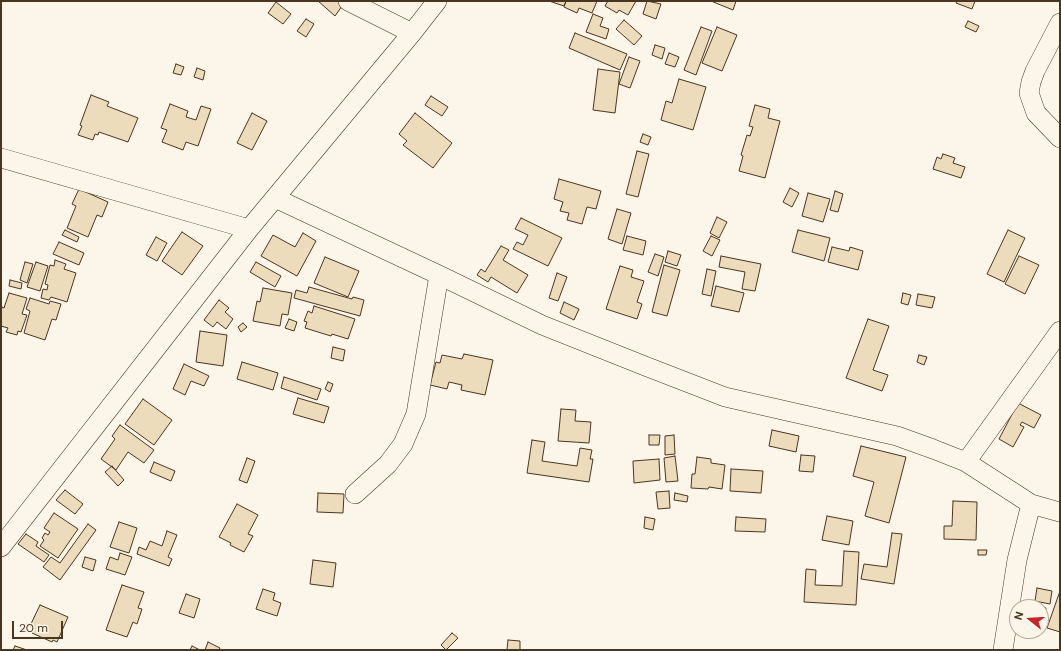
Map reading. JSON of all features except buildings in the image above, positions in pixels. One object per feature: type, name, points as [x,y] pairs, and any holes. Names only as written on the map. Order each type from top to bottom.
[{"type":"street","points":[[348,1],[412,33]]},
{"type":"street","points":[[1,547],[249,229],[437,1]]},
{"type":"street","points":[[1060,23],[1035,71],[1029,93],[1036,113],[1060,138]]},
{"type":"street","points":[[1,158],[249,229]]},
{"type":"street","points":[[275,198],[542,325],[725,397],[897,436],[966,462],[1031,504],[1060,512]]},
{"type":"street","points":[[355,494],[388,464],[402,444],[416,414],[439,275]]},
{"type":"street","points":[[966,462],[1060,330]]},
{"type":"street","points":[[1003,650],[1017,560],[1031,504]]}]
